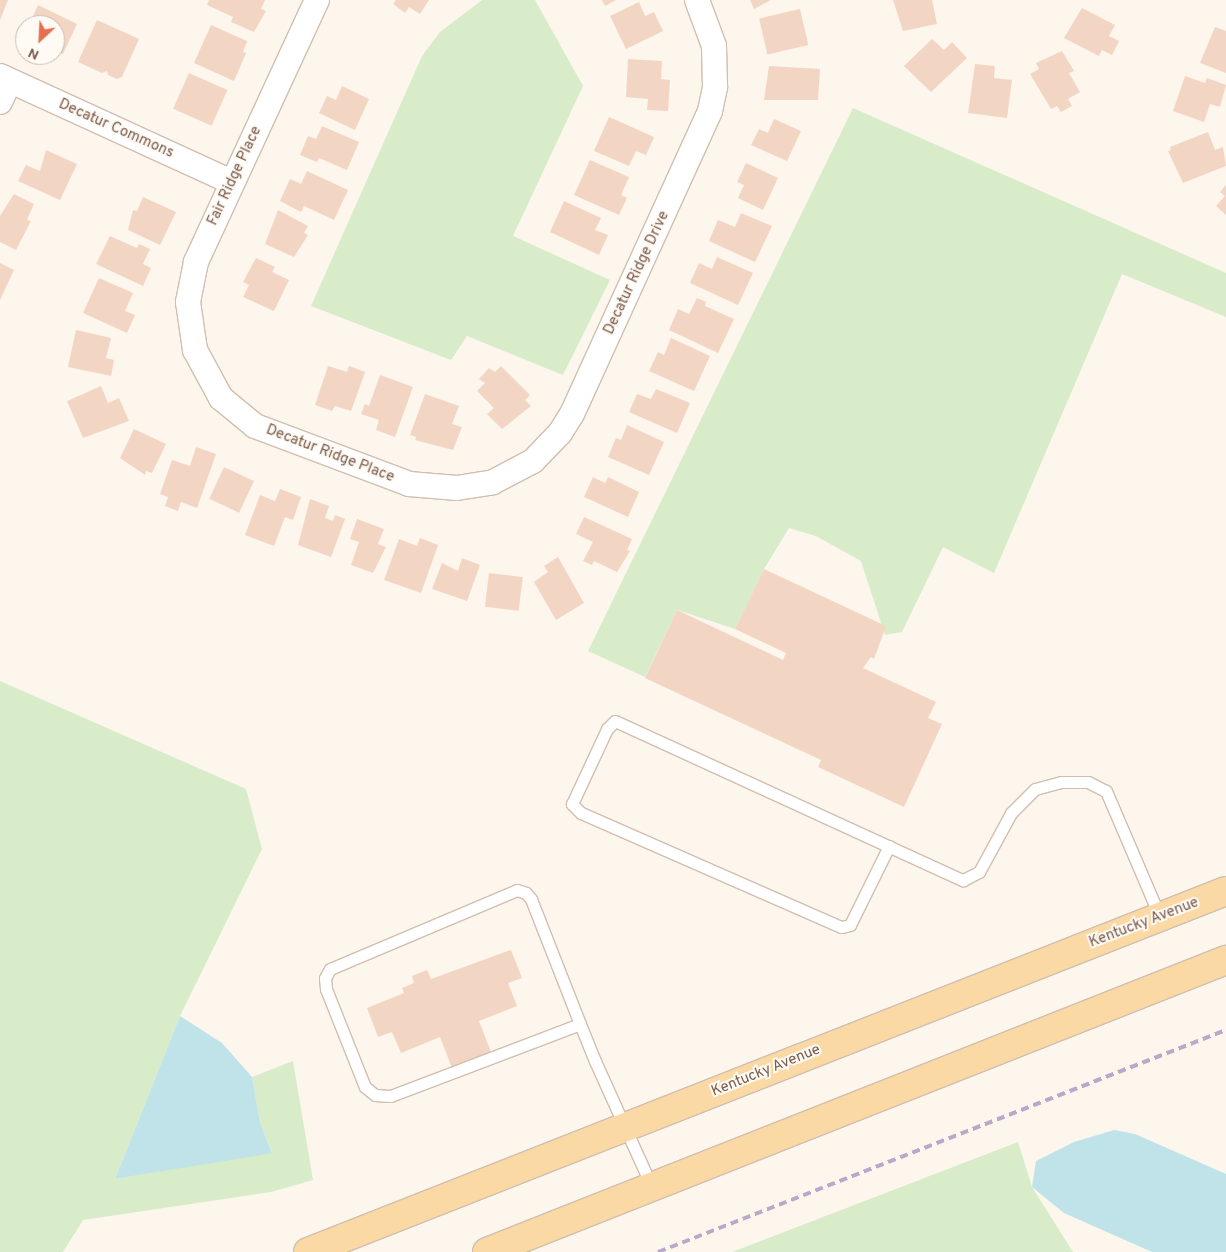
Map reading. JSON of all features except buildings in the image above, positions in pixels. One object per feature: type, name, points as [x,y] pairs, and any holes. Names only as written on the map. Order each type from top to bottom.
[{"type":"main road","name":"Kentucky Avenue","points":[[308,1252],[1226,891]]},
{"type":"main road","points":[[487,1252],[1226,960]]},
{"type":"street","name":"Fair Ridge Place","points":[[199,360],[189,322],[190,283],[199,255],[317,0]]},
{"type":"street","name":"Decatur Ridge Drive","points":[[463,488],[507,477],[533,461],[560,433],[572,414],[710,111],[715,87],[715,54],[709,25],[697,0]]},
{"type":"street","name":"Decatur Commons","points":[[3,86],[232,182]]},
{"type":"street","name":"Decatur Ridge Place","points":[[199,360],[221,398],[255,426],[410,484],[428,488],[463,488]]},
{"type":"lane","points":[[889,846],[850,925],[841,927],[581,813],[572,804],[607,730],[615,721],[889,846],[963,880],[979,872],[1012,813],[1035,789],[1061,782],[1088,782],[1106,791],[1160,916]]},
{"type":"lane","points":[[580,1024],[390,1096],[375,1095],[365,1087],[326,989],[325,978],[330,969],[517,890],[532,899],[580,1024],[652,1187]]},
{"type":"green space","points":[[482,0],[535,0],[583,86],[513,236],[610,280],[563,375],[467,336],[451,360],[311,306],[422,56],[440,32]]},
{"type":"green space","points":[[853,108],[1226,273],[1226,317],[1122,274],[994,573],[943,547],[902,632],[885,635],[861,561],[816,536],[789,528],[764,569],[735,629],[677,610],[645,677],[588,651]]},
{"type":"green space","points":[[0,681],[246,789],[262,849],[180,1016],[115,1179],[272,1152],[260,1122],[252,1077],[293,1061],[313,1180],[271,1192],[83,1220],[63,1252],[0,1252]]},
{"type":"green space","points":[[1018,1142],[1032,1187],[1073,1252],[732,1252]]},
{"type":"water","points":[[180,1016],[222,1043],[252,1077],[260,1122],[272,1153],[115,1179]]},
{"type":"water","points":[[1114,1130],[1135,1134],[1226,1174],[1226,1252],[1152,1252],[1064,1213],[1032,1187],[1036,1161],[1074,1142]]},
{"type":"railway","points":[[658,1252],[1226,1030]]}]
